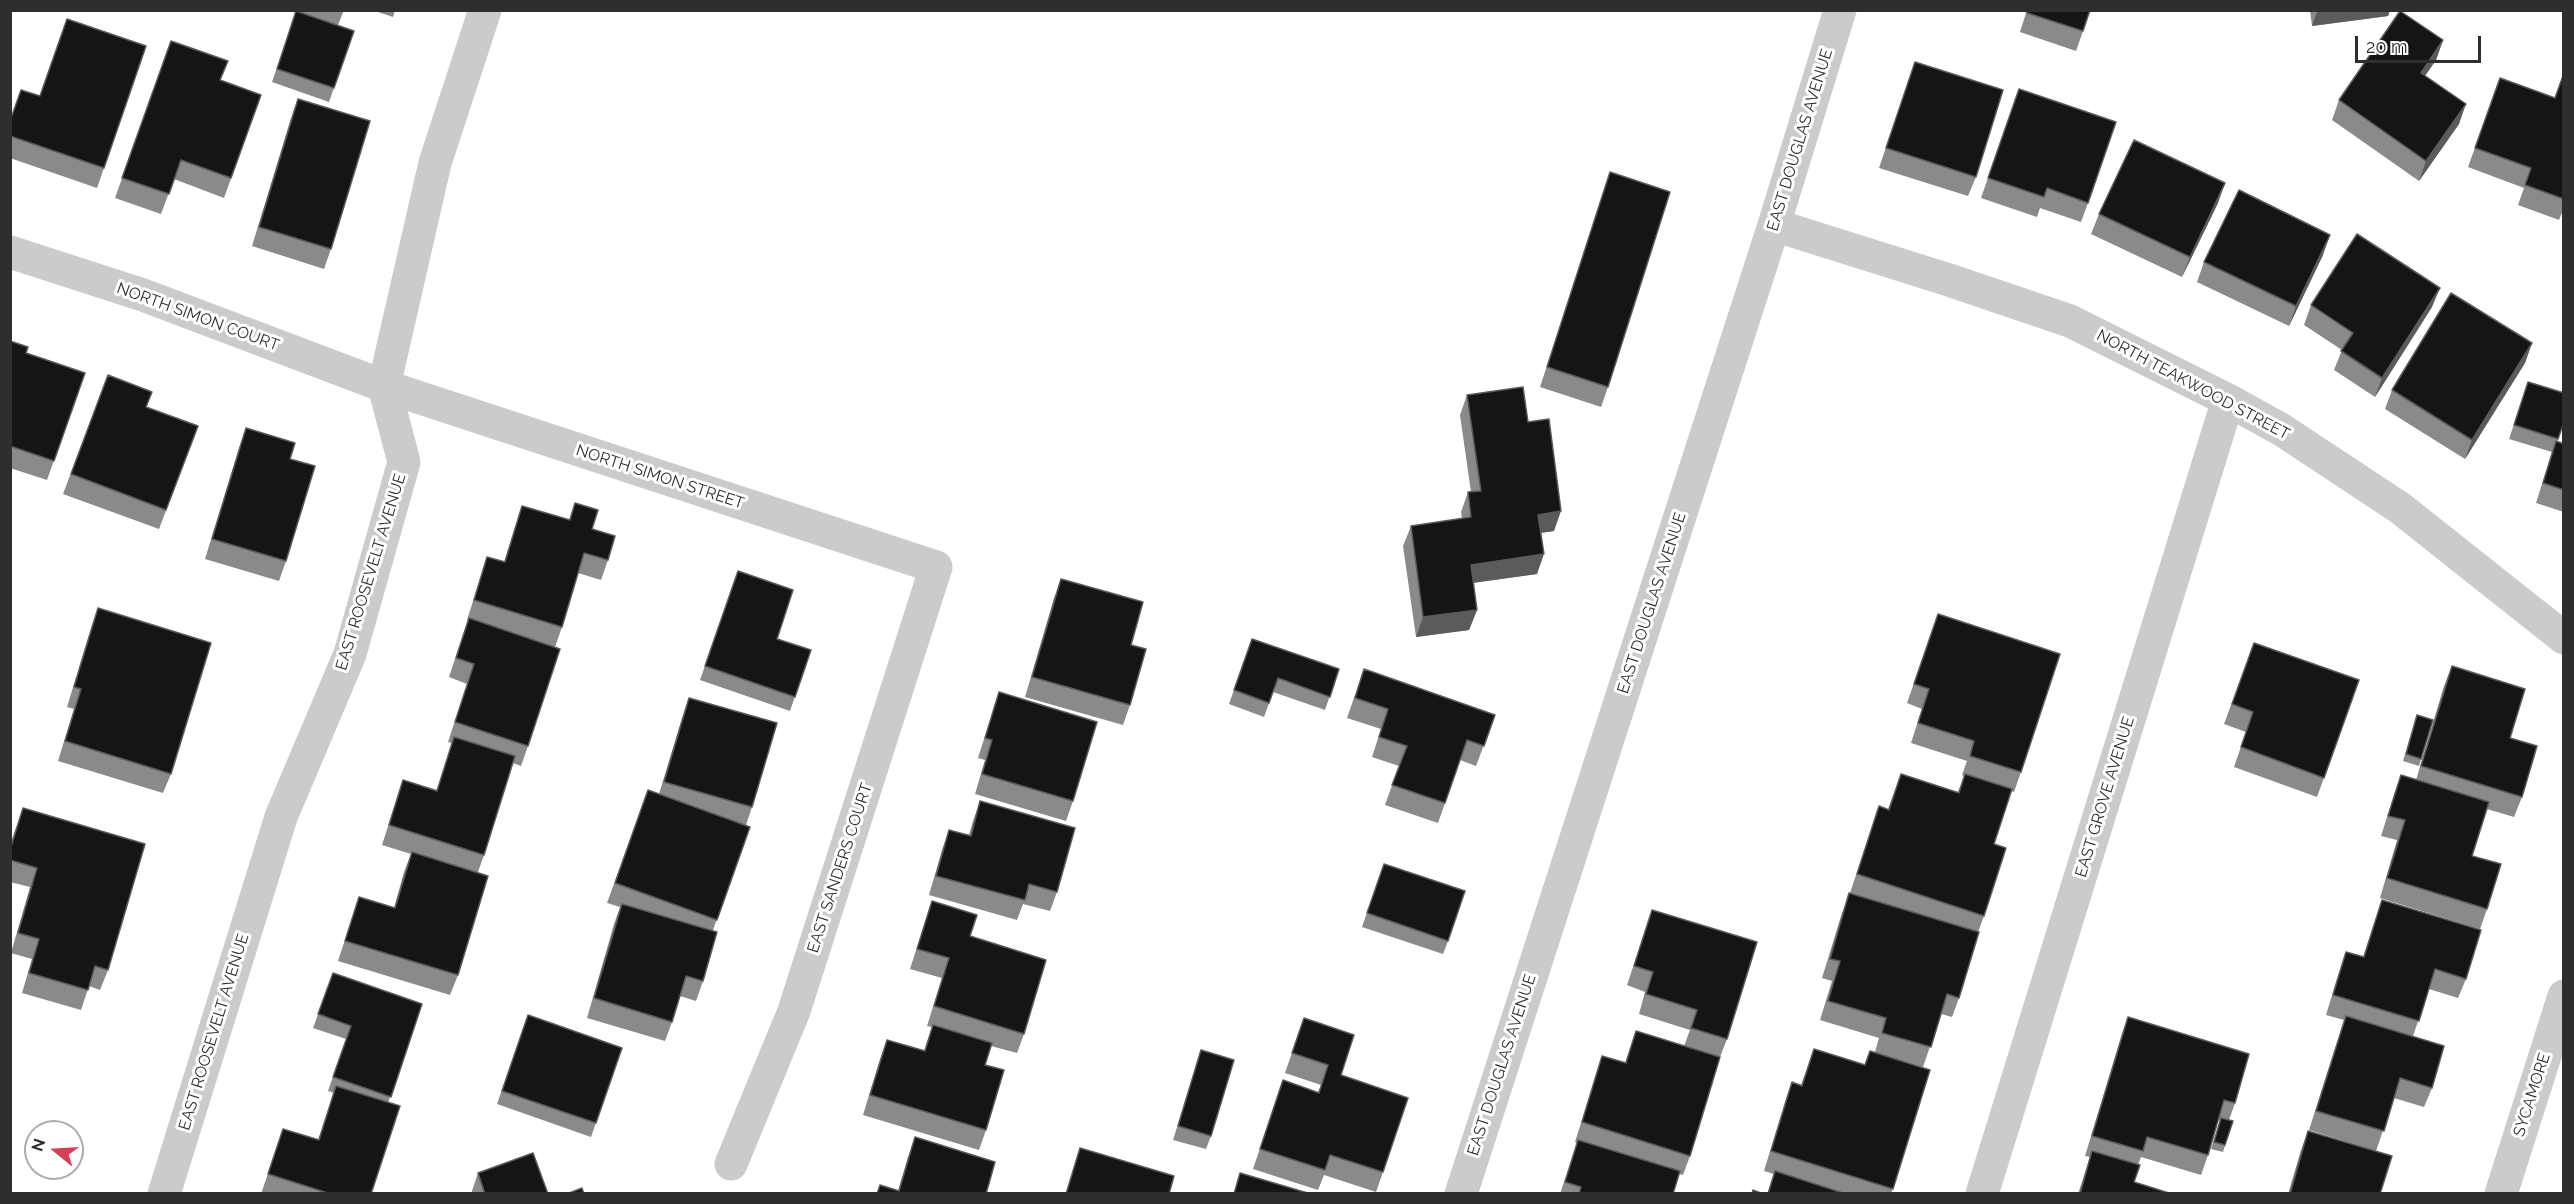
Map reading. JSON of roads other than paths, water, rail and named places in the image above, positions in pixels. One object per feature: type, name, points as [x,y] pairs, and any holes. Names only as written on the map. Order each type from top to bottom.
[{"type":"street","name":"EAST ROOSEVELT AVENUE","points":[[164,1194],[281,817],[350,654],[404,462],[384,386],[435,163],[486,10]]},
{"type":"street","name":"EAST DOUGLAS AVENUE","points":[[1461,1194],[1774,225],[1840,10]]},
{"type":"street","name":"NORTH TEAKWOOD STREET","points":[[1774,225],[2070,321],[2228,400],[2282,430],[2400,508],[2564,638]]},
{"type":"street","name":"NORTH SIMON COURT","points":[[10,252],[143,295],[384,386]]},
{"type":"street","name":"NORTH SIMON STREET","points":[[384,386],[936,567]]},
{"type":"street","name":"EAST GROVE AVENUE","points":[[1982,1194],[2228,400]]},
{"type":"street","name":"EAST SANDERS COURT","points":[[731,1164],[794,1011],[936,567]]},
{"type":"street","name":"SYCAMORE","points":[[2501,1194],[2564,996]]}]
